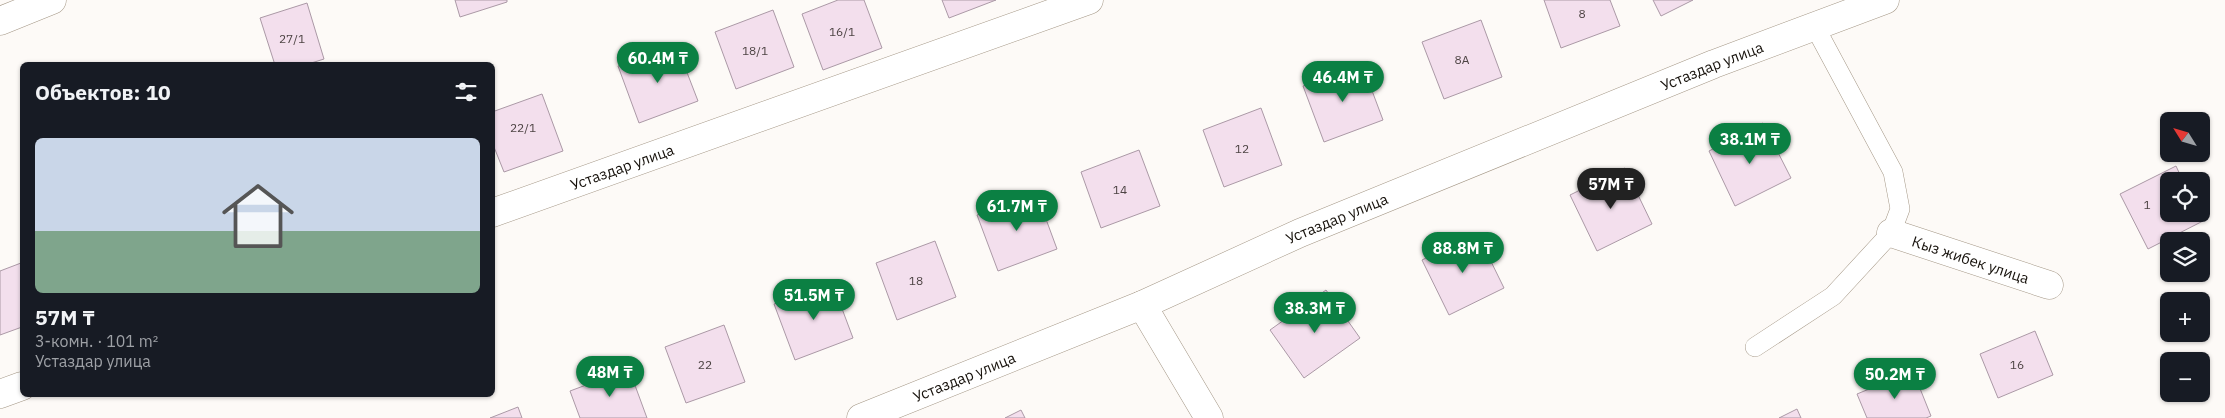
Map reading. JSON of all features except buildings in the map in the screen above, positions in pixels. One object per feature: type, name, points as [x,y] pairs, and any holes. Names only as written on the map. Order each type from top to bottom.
[{"type":"street","points":[[0,21],[52,0]]},
{"type":"street","name":"Устаздар улица","points":[[495,212],[1089,0]]},
{"type":"street","name":"Устаздар улица","points":[[861,418],[1142,305],[1309,230],[1714,64],[1885,0]]},
{"type":"street","name":"Кыз жибек улица","points":[[1891,233],[2049,285]]},
{"type":"street","points":[[1142,305],[1209,418]]},
{"type":"street","points":[[0,394],[20,387]]},
{"type":"lane","points":[[1755,347],[1832,296],[1891,233],[1900,209],[1893,172],[1815,27]]}]
